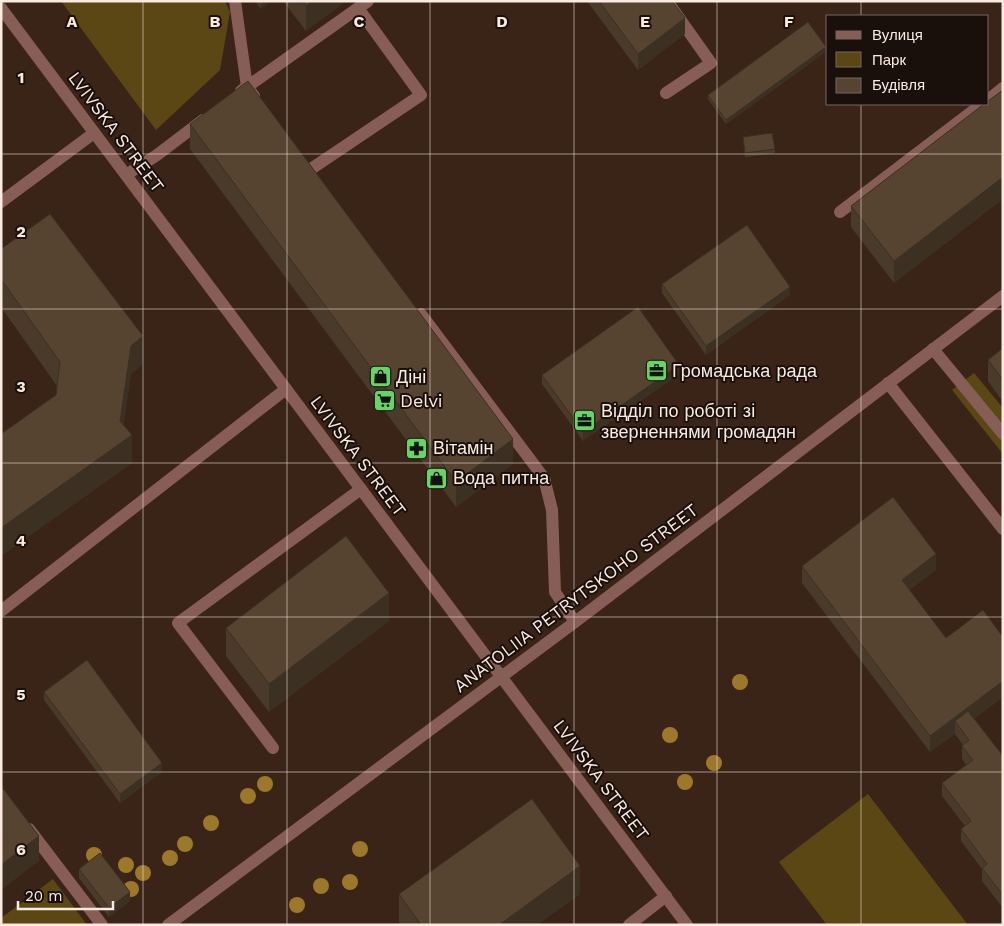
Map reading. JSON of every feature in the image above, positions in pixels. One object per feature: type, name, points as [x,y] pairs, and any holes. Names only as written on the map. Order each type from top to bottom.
[{"type":"street","points":[[234,1],[247,87],[264,109]]},
{"type":"street","points":[[666,93],[711,62],[667,1]]},
{"type":"street","points":[[232,98],[363,5],[421,95],[311,169]]},
{"type":"street","name":"LVIVSKA STREET","points":[[1,8],[687,925]]},
{"type":"street","points":[[989,99],[1003,88]]},
{"type":"street","points":[[840,212],[981,105]]},
{"type":"street","points":[[126,175],[157,155],[210,115]]},
{"type":"street","points":[[1,202],[94,133]]},
{"type":"street","name":"ANATOLIIA PETRYTSKOHO STREET","points":[[168,925],[501,678],[1003,296]]},
{"type":"street","points":[[416,308],[544,478],[552,510],[555,592],[575,622]]},
{"type":"street","points":[[933,349],[1003,434]]},
{"type":"street","points":[[888,383],[1003,529]]},
{"type":"street","points":[[1,611],[286,389]]},
{"type":"street","points":[[273,748],[178,623],[361,489]]},
{"type":"street","points":[[23,822],[102,925]]},
{"type":"street","points":[[630,925],[666,896]]},
{"type":"green space","points":[[61,1],[225,1],[230,12],[220,70],[156,130]]},
{"type":"green space","points":[[974,373],[1003,408],[1003,454],[952,390]]},
{"type":"green space","points":[[868,794],[968,925],[827,925],[779,862]]},
{"type":"green space","points":[[53,879],[87,925],[1,925],[1,918]]},
{"type":"building","points":[[303,1],[312,1],[306,6]]},
{"type":"building","points":[[599,1],[672,1],[685,18],[638,54]]},
{"type":"building","points":[[808,22],[826,47],[726,120],[708,95]]},
{"type":"building","points":[[248,81],[513,439],[456,482],[190,124]]},
{"type":"building","points":[[1003,90],[1003,177],[894,261],[851,206],[983,105],[989,105],[989,100]]},
{"type":"building","points":[[772,133],[775,149],[745,153],[743,137]]},
{"type":"building","points":[[50,214],[143,336],[131,346],[120,421],[132,435],[1,528],[1,434],[56,395],[60,362],[1,279],[1,249]]},
{"type":"building","points":[[747,225],[790,287],[706,346],[662,284]]},
{"type":"building","points":[[638,307],[679,365],[583,432],[542,375]]},
{"type":"building","points":[[1003,348],[1003,380],[988,360]]},
{"type":"building","points":[[893,497],[936,554],[902,580],[946,638],[983,610],[1003,637],[1003,681],[930,736],[802,566]]},
{"type":"building","points":[[346,536],[389,593],[269,684],[226,628]]},
{"type":"building","points":[[87,660],[162,763],[120,794],[44,692]]},
{"type":"building","points":[[968,711],[1003,756],[1003,895],[982,868],[987,864],[961,829],[971,821],[942,783],[973,760],[962,746],[969,740],[955,721]]},
{"type":"building","points":[[1,786],[39,836],[1,865]]},
{"type":"building","points":[[532,799],[580,866],[499,925],[421,925],[399,894]]},
{"type":"building","points":[[100,853],[130,892],[109,908],[79,869]]},
{"type":"place","name":"Громадська рада","points":[[656,371]]},
{"type":"place","name":"Діні","points":[[380,377]]},
{"type":"place","name":"Delvi","points":[[384,401]]},
{"type":"place","name":"Відділ по роботі зі зверненнями громадян","points":[[585,421]]},
{"type":"place","name":"Вітамін","points":[[417,448]]},
{"type":"place","name":"Вода питна","points":[[437,478]]}]
